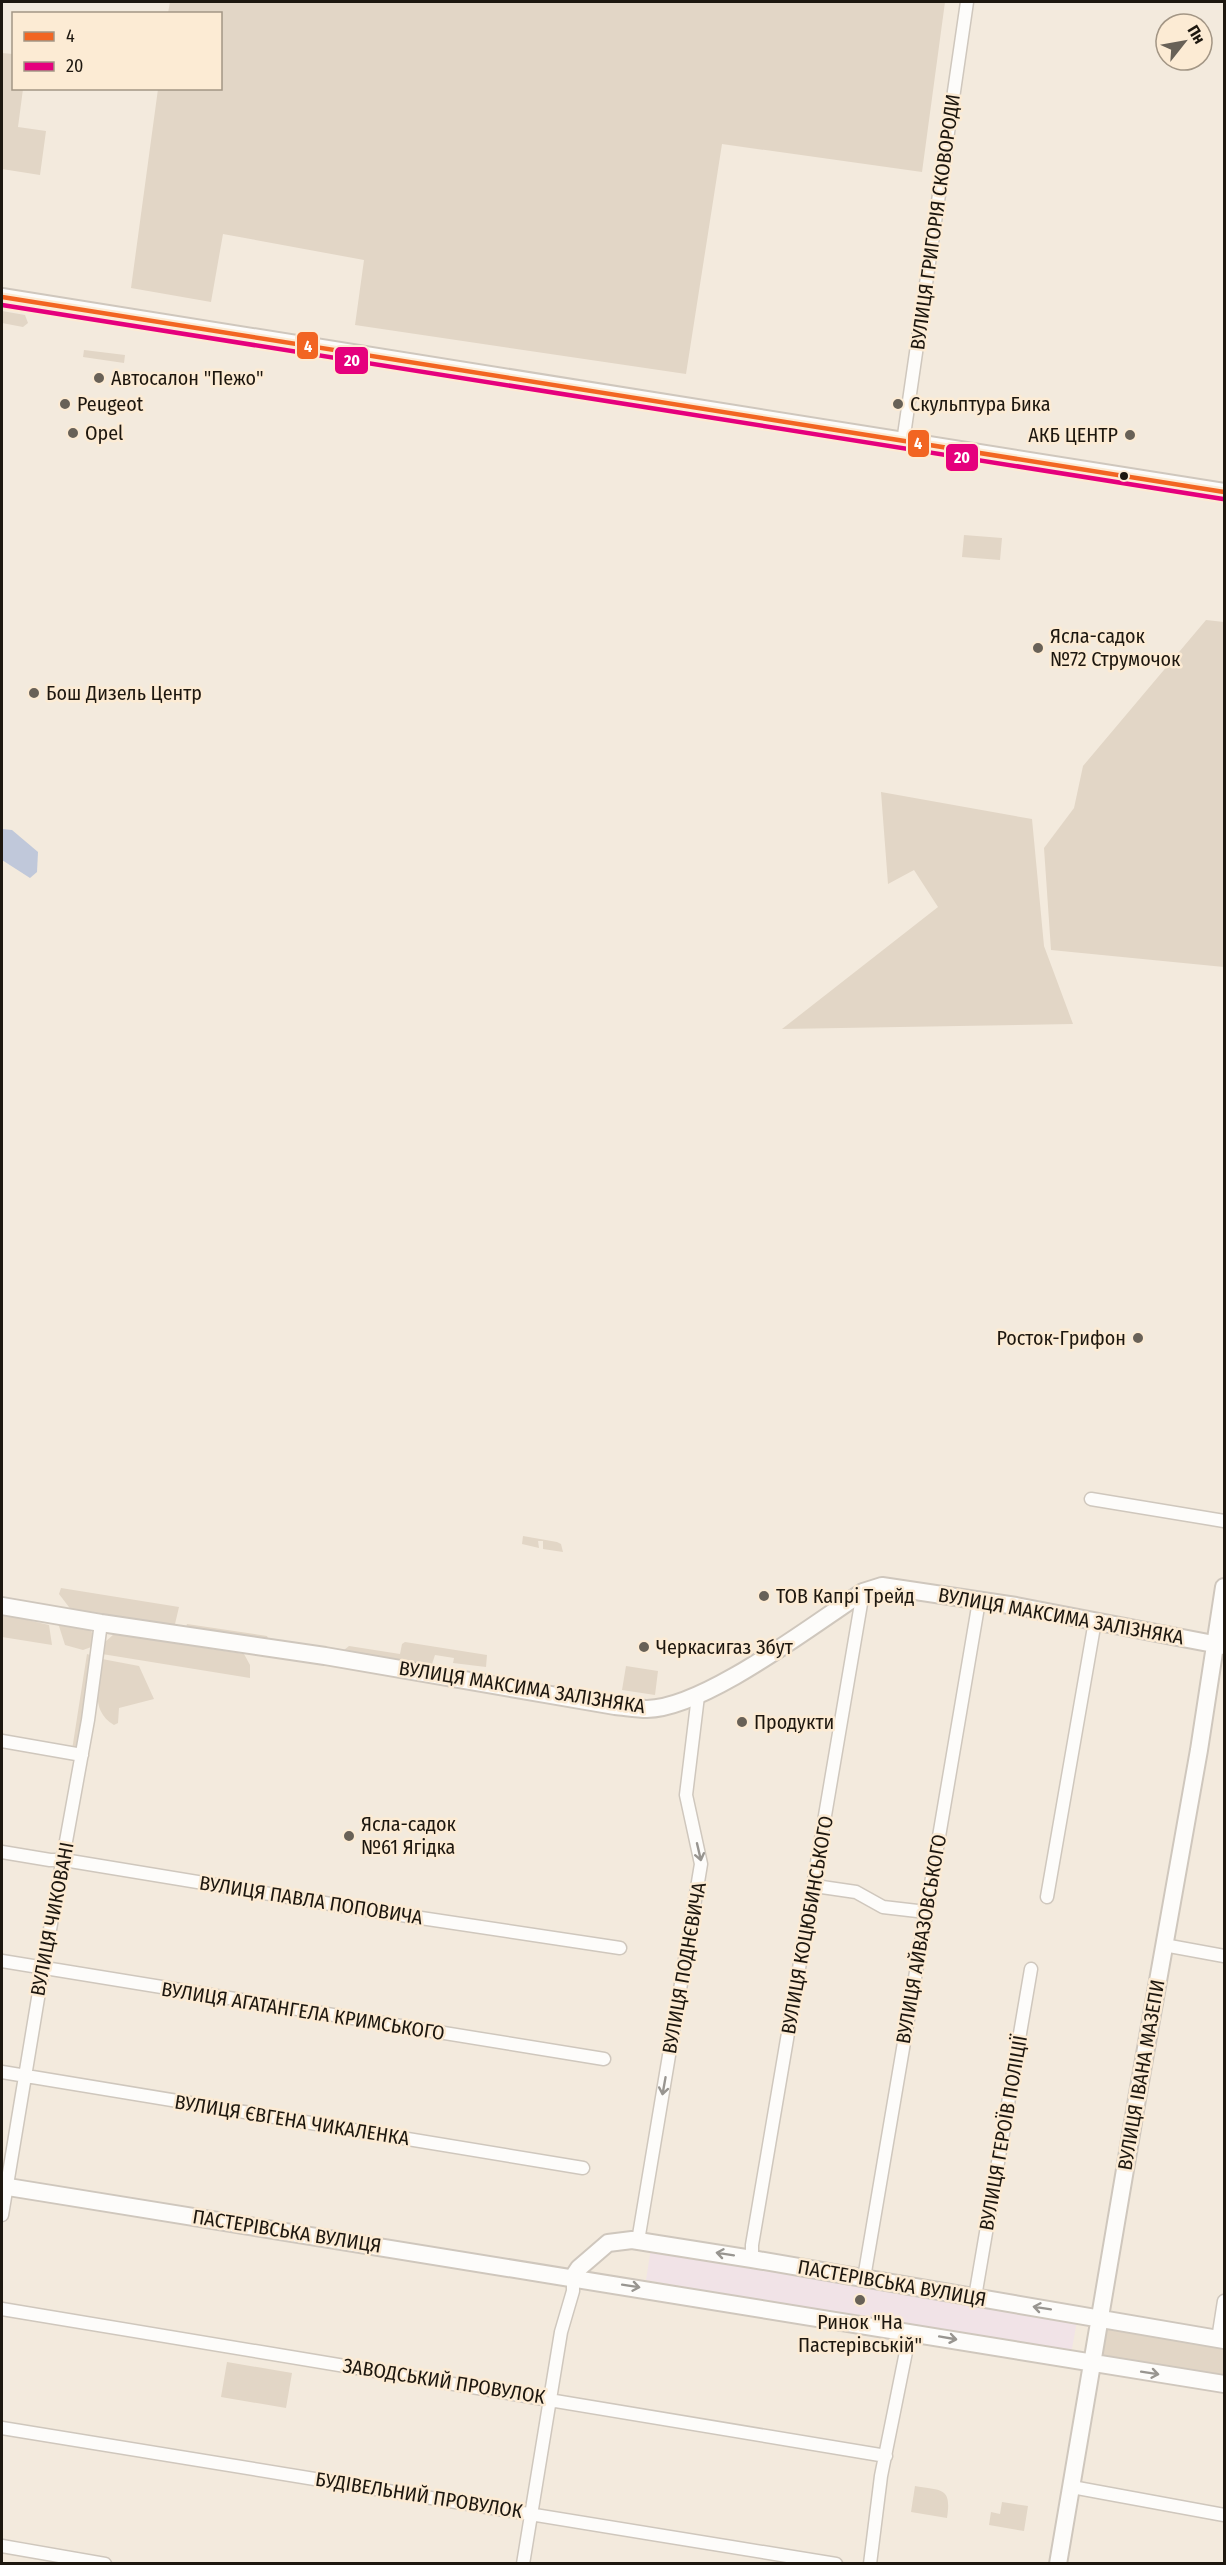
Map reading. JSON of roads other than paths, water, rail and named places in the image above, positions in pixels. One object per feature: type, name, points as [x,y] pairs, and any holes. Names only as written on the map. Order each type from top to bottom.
[{"type":"main road","points":[[2,297],[1224,492]]},
{"type":"main road","name":"ВУЛИЦЯ МАКСИМА ЗАЛІЗНЯКА","points":[[2,1606],[324,1656],[615,1706],[649,1709],[698,1696],[740,1673],[864,1592],[876,1587],[889,1586],[979,1601],[1220,1646]]},
{"type":"main road","name":"ВУЛИЦЯ ІВАНА МАЗЕПИ","points":[[1058,2564],[1164,1945],[1220,1646],[1224,1587]]},
{"type":"main road","name":"ПАСТЕРІВСЬКА ВУЛИЦЯ","points":[[4,2186],[1224,2384]]},
{"type":"main road","name":"ПАСТЕРІВСЬКА ВУЛИЦЯ","points":[[573,2277],[579,2268],[608,2243],[638,2241],[1221,2340]]},
{"type":"street","name":"ВУЛИЦЯ ГРИГОРІЯ СКОВОРОДИ","points":[[903,442],[967,2]]},
{"type":"street","points":[[1091,1499],[1224,1521]]},
{"type":"street","name":"ВУЛИЦЯ КОЦЮБИНСЬКОГО","points":[[752,2259],[752,2245],[864,1592]]},
{"type":"street","name":"ВУЛИЦЯ АЙВАЗОВСЬКОГО","points":[[864,2278],[979,1601]]},
{"type":"street","points":[[1047,1897],[1095,1621]]},
{"type":"street","name":"ВУЛИЦЯ ЧИКОВАНІ","points":[[2,2215],[4,2186],[82,1755],[101,1623]]},
{"type":"street","name":"ВУЛИЦЯ ПОДНЄВИЧА","points":[[638,2241],[701,1864],[686,1795],[698,1696]]},
{"type":"street","points":[[2,1741],[82,1755]]},
{"type":"street","name":"ВУЛИЦЯ ПАВЛА ПОПОВИЧА","points":[[2,1852],[620,1948]]},
{"type":"street","points":[[815,1886],[856,1892],[883,1907],[926,1912]]},
{"type":"street","points":[[1164,1945],[1224,1956]]},
{"type":"street","name":"ВУЛИЦЯ АГАТАНГЕЛА КРИМСЬКОГО","points":[[2,1961],[604,2059]]},
{"type":"street","name":"ВУЛИЦЯ ГЕРОЇВ ПОЛІЦІЇ","points":[[975,2297],[1031,1969]]},
{"type":"street","name":"ВУЛИЦЯ ЄВГЕНА ЧИКАЛЕНКА","points":[[2,2072],[583,2168]]},
{"type":"street","points":[[523,2564],[561,2332],[573,2291],[573,2277]]},
{"type":"street","points":[[1221,2340],[1224,2301]]},
{"type":"street","name":"ЗАВОДСЬКИЙ ПРОВУЛОК","points":[[2,2309],[551,2398],[886,2456]]},
{"type":"street","points":[[870,2564],[886,2456],[910,2332]]},
{"type":"street","name":"БУДІВЕЛЬНИЙ ПРОВУЛОК","points":[[2,2428],[836,2564]]},
{"type":"street","points":[[1072,2487],[1224,2515]]},
{"type":"street","points":[[2,2546],[105,2564]]},
{"type":"water","points":[[2,829],[12,830],[38,852],[37,872],[30,878],[2,860]]},
{"type":"place","name":"Автосалон \"Пежо\"","points":[[99,378]]},
{"type":"place","name":"Peugeot","points":[[65,404]]},
{"type":"place","name":"Cкульптура Бика","points":[[898,404]]},
{"type":"place","name":"Opel","points":[[73,433]]},
{"type":"place","name":"АКБ ЦЕНТР","points":[[1130,435]]},
{"type":"place","name":"Ясла-садок №72 Струмочок","points":[[1038,648]]},
{"type":"place","name":"Бош Дизель Центр","points":[[34,693]]},
{"type":"place","name":"Росток-Грифон","points":[[1138,1338]]},
{"type":"place","name":"ТОВ Капрі Трейд","points":[[764,1596]]},
{"type":"place","name":"Черкасигаз Збут","points":[[644,1647]]},
{"type":"place","name":"Продукти","points":[[742,1722]]},
{"type":"place","name":"Ясла-садок №61 Ягідка","points":[[349,1836]]},
{"type":"place","name":"Ринок \"На Пастерівській\"","points":[[860,2300]]}]
